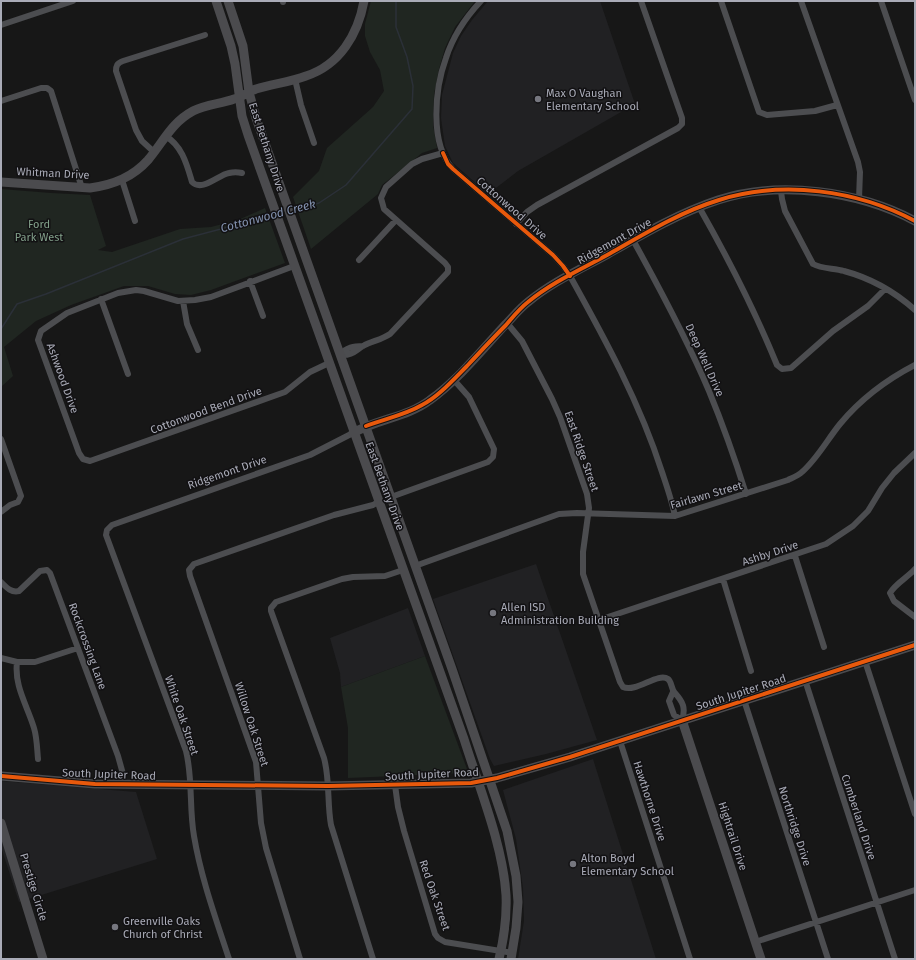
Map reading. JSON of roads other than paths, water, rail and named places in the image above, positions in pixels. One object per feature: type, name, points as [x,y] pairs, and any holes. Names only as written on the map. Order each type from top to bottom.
[{"type":"street","points":[[1,25],[73,1]]},
{"type":"street","name":"East Bethany Drive","points":[[216,1],[233,54],[242,116],[248,135],[353,433],[464,739],[492,826],[502,864],[506,902],[504,936],[500,955]]},
{"type":"street","name":"East Bethany Drive","points":[[228,1],[243,46],[249,92],[256,118],[452,669],[507,831],[514,860],[518,902],[512,956]]},
{"type":"street","name":"Whitman Drive","points":[[1,182],[82,188],[102,187],[122,180],[140,168],[176,123],[194,110],[239,97],[249,92],[307,76],[324,68],[343,51],[351,40],[362,15],[364,1]]},
{"type":"street","name":"Cottonwood Drive","points":[[481,1],[463,22],[446,57],[441,76],[437,101],[437,122],[438,136],[443,153],[448,164],[453,169],[553,255],[570,276],[606,341],[635,402],[658,460],[675,516]]},
{"type":"street","points":[[516,224],[527,212],[537,205],[678,128],[682,124],[682,118],[642,1]]},
{"type":"street","points":[[721,1],[759,112],[767,115],[815,111],[837,105]]},
{"type":"street","points":[[801,1],[858,162],[860,172],[859,199]]},
{"type":"street","points":[[881,1],[915,100]]},
{"type":"street","points":[[154,152],[142,140],[136,130],[116,71],[116,67],[120,62],[205,35]]},
{"type":"street","points":[[295,79],[301,105],[314,143]]},
{"type":"street","points":[[1,101],[41,88],[48,88],[52,93],[82,188]]},
{"type":"street","points":[[165,136],[171,139],[184,157],[192,182],[195,184],[200,186],[229,173],[242,173]]},
{"type":"street","points":[[329,363],[344,350],[355,346],[363,346],[390,334],[447,274],[448,270],[445,263],[384,209],[381,198],[384,190],[412,164],[422,159],[443,153]]},
{"type":"street","points":[[122,180],[135,221]]},
{"type":"street","points":[[781,190],[785,211],[813,264],[820,267],[843,271],[865,279],[900,298],[915,310]]},
{"type":"street","name":"Ridgemont Drive","points":[[107,530],[112,526],[310,455],[366,426],[423,405],[454,380],[528,301],[542,291],[633,240],[678,216],[699,207],[719,200],[745,194],[781,190],[826,193],[859,199],[889,209],[915,221]]},
{"type":"street","points":[[699,207],[737,278],[777,365],[784,370],[791,368],[833,331],[868,306],[885,289]]},
{"type":"street","points":[[359,260],[396,220]]},
{"type":"street","name":"Deep Well Drive","points":[[633,240],[677,322],[708,389],[733,454],[746,494]]},
{"type":"street","name":"Ashwood Drive","points":[[84,459],[79,453],[39,343],[38,337],[41,331],[67,313],[123,292],[136,290],[178,301],[195,300],[211,297],[294,266]]},
{"type":"street","points":[[250,282],[263,316]]},
{"type":"street","points":[[101,299],[128,374]]},
{"type":"street","points":[[184,301],[187,324],[198,350]]},
{"type":"street","name":"East Ridge Street","points":[[507,323],[522,341],[556,406],[587,494],[589,514],[582,564],[586,584],[623,687]]},
{"type":"street","name":"Cottonwood Bend Drive","points":[[84,459],[90,461],[94,460],[285,392],[310,372],[329,363]]},
{"type":"street","name":"Fairlawn Street","points":[[415,566],[559,514],[577,513],[675,516],[788,480],[801,473],[814,460],[828,439],[849,414],[895,376],[915,365]]},
{"type":"street","points":[[378,502],[488,462],[493,457],[494,450],[469,397],[454,380]]},
{"type":"street","points":[[1,439],[21,493],[20,500],[1,512]]},
{"type":"street","name":"Ashby Drive","points":[[599,620],[795,556],[826,544],[853,526],[868,511],[882,488],[894,473],[915,453]]},
{"type":"street","name":"Willow Oak Street","points":[[300,959],[266,848],[261,823],[258,769],[190,576],[190,568],[194,564],[287,531],[341,513],[368,507],[378,502]]},
{"type":"street","name":"White Oak Street","points":[[107,530],[108,538],[186,751],[189,768],[192,824],[198,857],[229,959]]},
{"type":"street","points":[[795,556],[824,648]]},
{"type":"street","points":[[373,959],[334,837],[329,813],[327,772],[324,758],[271,615],[271,608],[276,602],[342,579],[353,577],[385,576],[415,566]]},
{"type":"street","points":[[915,568],[894,586],[890,593],[894,601],[915,617]]},
{"type":"street","name":"Rockcrossing Lane","points":[[1,582],[12,592],[19,591],[43,570],[47,570],[50,573],[118,756],[123,774],[123,785]]},
{"type":"street","points":[[723,579],[752,671]]},
{"type":"street","name":"South Jupiter Road","points":[[1,776],[95,784],[190,786],[328,786],[478,782],[533,768],[620,741],[915,645]]},
{"type":"street","points":[[1,658],[17,662],[35,662],[78,648]]},
{"type":"street","points":[[865,661],[915,814]]},
{"type":"street","points":[[17,662],[16,676],[18,686],[34,727],[38,759]]},
{"type":"street","points":[[439,673],[452,669]]},
{"type":"street","name":"Hightrail Drive","points":[[623,687],[630,688],[663,677],[669,680],[673,692],[680,698],[685,712],[682,720],[761,959]]},
{"type":"street","name":"Cumberland Drive","points":[[805,680],[895,959]]},
{"type":"street","name":"Hightrail Drive","points":[[673,692],[669,701],[674,715],[682,720]]},
{"type":"street","name":"Northridge Drive","points":[[744,700],[828,959]]},
{"type":"street","name":"Hawthorne Drive","points":[[620,741],[690,959]]},
{"type":"street","name":"Red Oak Street","points":[[395,785],[398,807],[404,831],[435,934],[438,938],[445,942],[500,955],[512,956]]},
{"type":"street","name":"Prestige Circle","points":[[1,823],[43,959]]},
{"type":"street","points":[[755,942],[815,921],[915,890]]},
{"type":"street","points":[[506,902],[518,902]]},
{"type":"waterway","name":"Cottonwood Creek","points":[[293,210],[319,203],[346,185],[412,109],[413,86],[407,57],[396,27],[396,1]]},
{"type":"waterway","name":"Cottonwood Creek","points":[[1,329],[17,304],[46,294],[183,239],[274,215]]},
{"type":"place","name":"Max O Vaughan Elementary School","points":[[538,99]]},
{"type":"place","name":"Allen ISD Administration Building","points":[[493,613]]},
{"type":"place","name":"Alton Boyd Elementary School","points":[[573,864]]},
{"type":"place","name":"Greenville Oaks Church of Christ","points":[[115,927]]},
{"type":"park label","name":"Ford Park West","points":[[39,230]]}]
